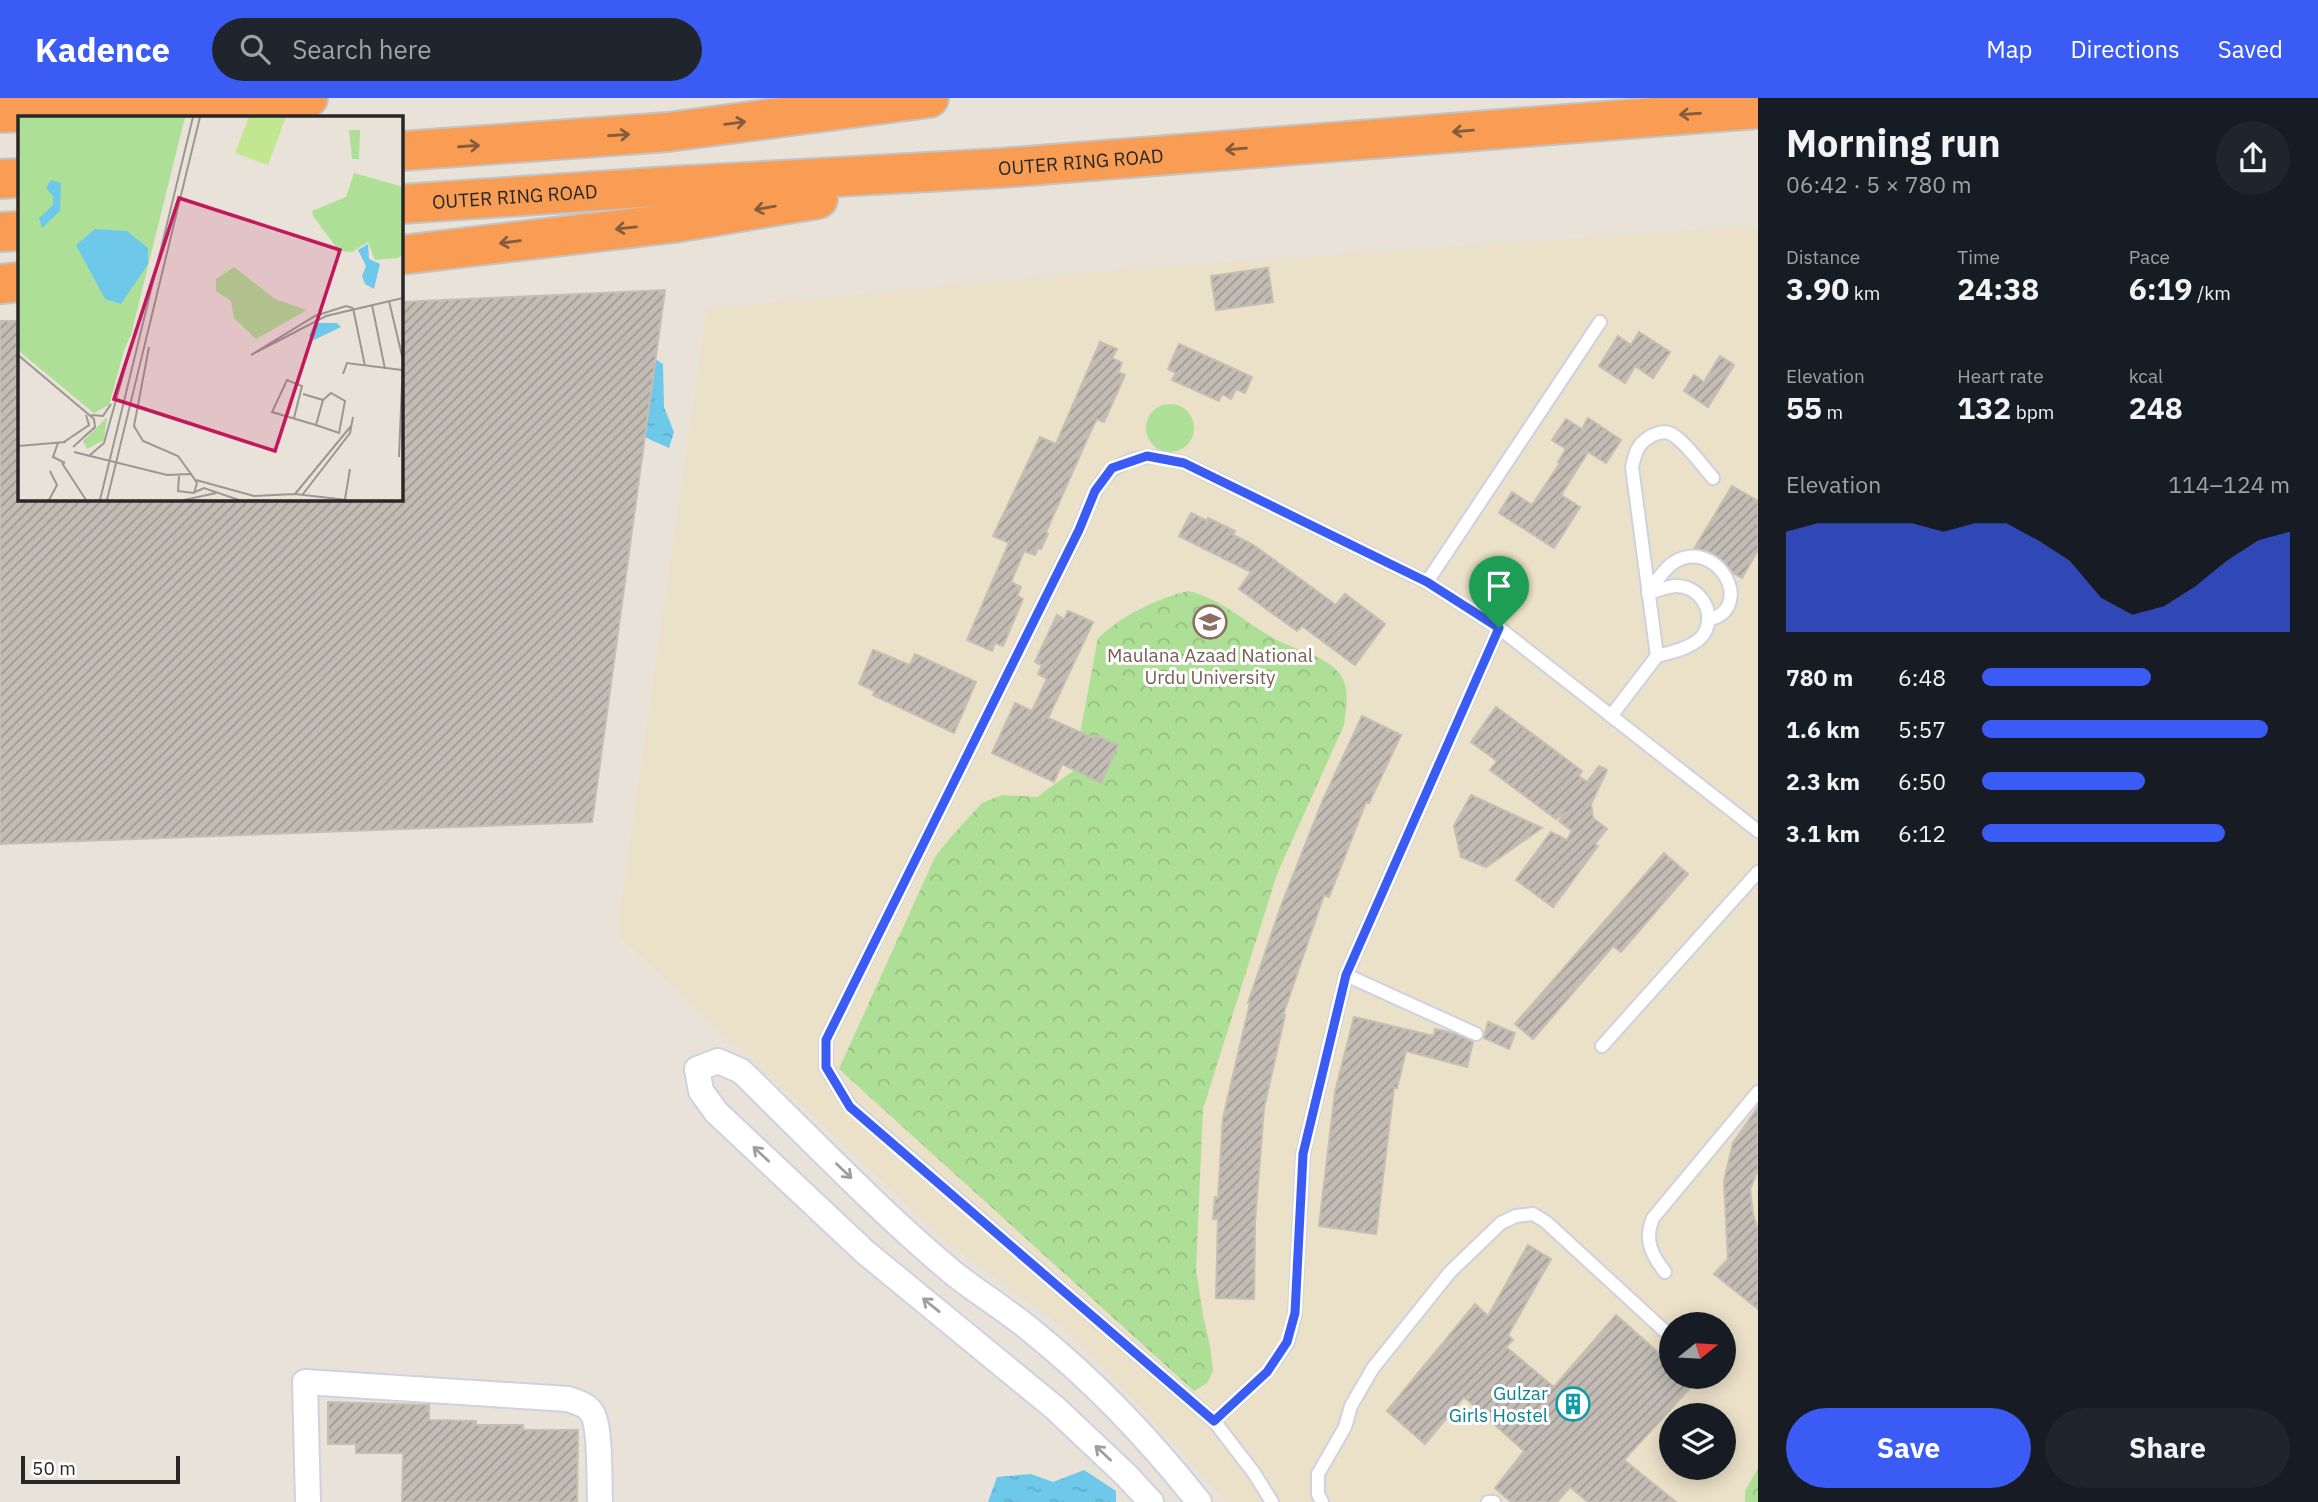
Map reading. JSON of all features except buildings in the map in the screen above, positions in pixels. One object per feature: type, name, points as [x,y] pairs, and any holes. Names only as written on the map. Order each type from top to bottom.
[{"type":"highway","points":[[0,113],[308,98]]},
{"type":"highway","points":[[402,151],[668,132],[929,98]]},
{"type":"highway","name":"OUTER RING ROAD","points":[[402,204],[1002,168],[1758,109]]},
{"type":"highway","points":[[402,255],[674,223],[1002,168]]},
{"type":"highway","points":[[0,179],[18,178]]},
{"type":"highway","points":[[0,232],[18,231]]},
{"type":"highway","points":[[0,284],[18,282]]},
{"type":"street","points":[[1151,1502],[1055,1408],[865,1252],[716,1112],[701,1091],[697,1069],[718,1061],[741,1071],[892,1219],[954,1273],[1031,1330],[1090,1380],[1175,1471],[1199,1502]]},
{"type":"street","points":[[308,1502],[304,1382],[568,1399],[584,1405],[592,1412],[596,1424],[600,1502]]},
{"type":"lane","points":[[1427,582],[1600,322]]},
{"type":"lane","points":[[1657,656],[1632,467],[1635,451],[1645,439],[1656,433],[1669,433],[1679,440],[1713,478]]},
{"type":"lane","points":[[1272,1502],[1254,1473],[1214,1421],[850,1107],[826,1067],[826,1040],[1079,530],[1095,491],[1112,468],[1147,456],[1184,463],[1427,582],[1499,628],[1758,831]]},
{"type":"lane","points":[[1648,593],[1673,563],[1693,555],[1700,556],[1726,570],[1734,579],[1736,589],[1730,612],[1709,620]]},
{"type":"lane","points":[[1611,716],[1657,656],[1678,651],[1690,644],[1704,634],[1709,620],[1706,603],[1694,590],[1676,586],[1648,593]]},
{"type":"lane","points":[[1214,1421],[1267,1372],[1287,1342],[1295,1313],[1303,1154],[1346,975],[1499,628]]},
{"type":"lane","points":[[1602,1046],[1758,872]]},
{"type":"lane","points":[[1346,975],[1476,1034]]},
{"type":"lane","points":[[1665,1272],[1652,1256],[1649,1245],[1648,1230],[1653,1218],[1758,1092]]},
{"type":"lane","points":[[1322,1502],[1318,1494],[1318,1474],[1345,1427],[1351,1406],[1364,1381],[1450,1272],[1501,1223],[1516,1216],[1532,1214],[1546,1222],[1659,1326]]},
{"type":"lane","points":[[1488,1502],[1494,1502]]},
{"type":"shaded area","name":"Maulana Azaad National Urdu University","points":[[1758,226],[1758,1502],[1226,1502],[1073,1335],[945,1240],[617,934],[707,309],[1134,269]]},
{"type":"green space","points":[[1170,404],[1187,411],[1194,428],[1187,445],[1170,452],[1153,445],[1146,428],[1153,411]]},
{"type":"green space","points":[[1188,591],[1223,606],[1277,640],[1325,661],[1343,679],[1347,698],[1344,725],[1277,874],[1203,1109],[1196,1270],[1213,1371],[1207,1383],[1194,1391],[839,1069],[935,857],[982,803],[1002,795],[1037,797],[1073,771],[1098,638],[1140,609]]},
{"type":"green space","points":[[1758,1468],[1758,1502],[1745,1502],[1745,1491]]},
{"type":"water","points":[[641,350],[663,364],[664,407],[674,432],[669,448],[631,431]]},
{"type":"water","points":[[1084,1470],[1116,1491],[1116,1502],[988,1502],[997,1477],[1031,1474],[1053,1482]]},
{"type":"place","name":"Maulana Azaad National Urdu University","points":[[1210,622]]},
{"type":"place","name":"Gulzar Girls Hostel","points":[[1573,1404]]},
{"type":"route","points":[[1147,456],[1184,463],[1427,582],[1499,628],[1346,975],[1303,1154],[1295,1313],[1287,1342],[1267,1372],[1214,1421],[850,1107],[826,1067],[826,1040],[1079,530],[1095,491],[1112,468],[1147,456]]}]
